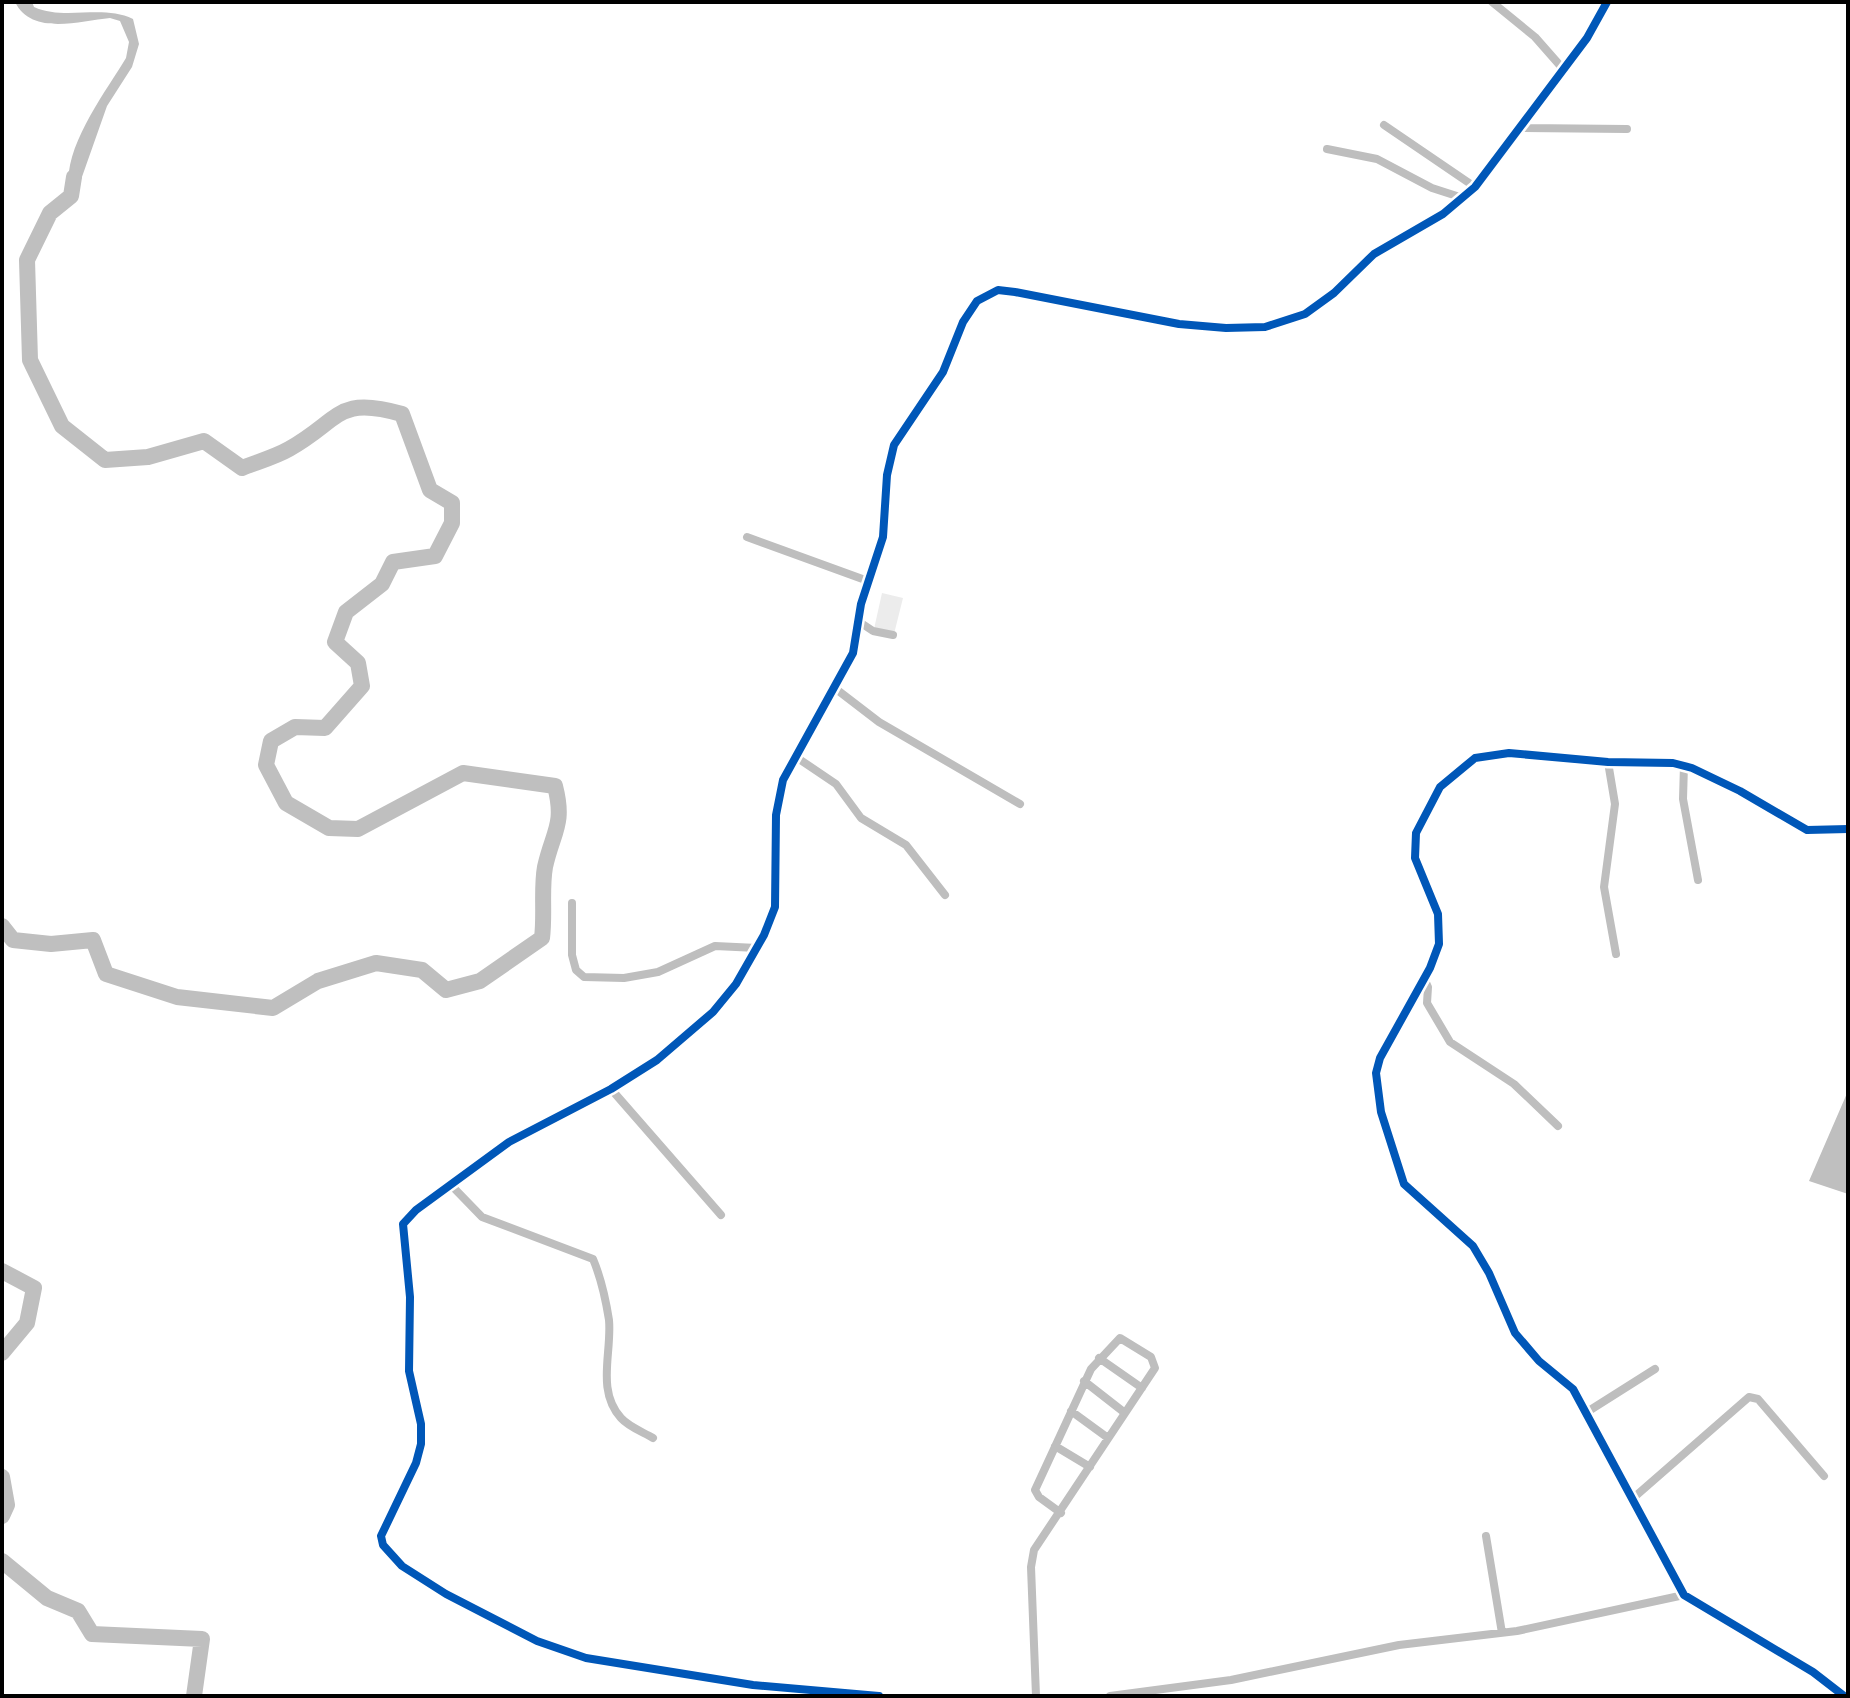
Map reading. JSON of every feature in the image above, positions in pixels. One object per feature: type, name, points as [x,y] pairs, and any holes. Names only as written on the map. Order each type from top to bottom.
[{"type":"street","points":[[1492,2],[1535,37],[1564,70]]},
{"type":"street","points":[[879,1696],[753,1685],[586,1658],[537,1641],[446,1594],[402,1566],[383,1545],[384,1526],[416,1463],[421,1444],[421,1424],[409,1371],[410,1297],[402,1231],[407,1216],[509,1142],[611,1089],[657,1060],[713,1012],[757,948],[771,921],[777,896],[777,801],[796,757],[853,653],[868,581],[883,537],[887,475],[894,445],[943,372],[970,311],[986,293],[1015,292],[1179,324],[1247,329],[1265,327],[1316,308],[1374,254],[1443,214],[1475,187],[1587,38],[1607,2]]},
{"type":"street","points":[[1384,125],[1475,187]]},
{"type":"street","points":[[1518,128],[1627,129]]},
{"type":"street","points":[[1327,149],[1377,159],[1432,188],[1463,198]]},
{"type":"street","points":[[747,537],[868,581]]},
{"type":"street","points":[[858,621],[873,631],[893,635]]},
{"type":"street","points":[[836,689],[887,727],[1020,804]]},
{"type":"street","points":[[1844,1696],[1813,1672],[1684,1595],[1573,1389],[1539,1361],[1515,1333],[1489,1273],[1473,1246],[1413,1195],[1400,1175],[1381,1112],[1376,1073],[1388,1041],[1424,978],[1439,944],[1434,902],[1419,869],[1414,845],[1423,815],[1440,787],[1475,758],[1490,753],[1608,762],[1659,761],[1684,765],[1740,791],[1807,830],[1848,829]]},
{"type":"street","points":[[796,757],[836,784],[861,818],[906,845],[945,895]]},
{"type":"street","points":[[1608,762],[1615,804],[1604,887],[1616,954]]},
{"type":"street","points":[[1684,765],[1683,799],[1698,880]]},
{"type":"street","points":[[572,903],[572,955],[576,970],[584,977],[624,978],[658,972],[715,946],[757,948]]},
{"type":"street","points":[[1424,978],[1428,987],[1427,1003],[1450,1042],[1514,1084],[1558,1126]]},
{"type":"street","points":[[611,1089],[721,1215]]},
{"type":"street","points":[[450,1184],[482,1217],[593,1259],[609,1320],[606,1363],[610,1398],[622,1419],[653,1438]]},
{"type":"street","points":[[1036,1696],[1031,1559],[1061,1513],[1108,1438],[1155,1368],[1151,1357],[1120,1338],[1099,1358],[1084,1381],[1035,1490],[1039,1497],[1061,1513]]},
{"type":"street","points":[[1099,1358],[1142,1388]]},
{"type":"street","points":[[1587,1412],[1655,1369]]},
{"type":"street","points":[[1084,1381],[1125,1413]]},
{"type":"street","points":[[1631,1500],[1749,1397],[1758,1399],[1824,1476]]},
{"type":"street","points":[[1071,1411],[1108,1438]]},
{"type":"street","points":[[1055,1446],[1090,1467]]},
{"type":"street","points":[[1486,1536],[1502,1633]]},
{"type":"street","points":[[1110,1696],[1231,1680],[1399,1645],[1502,1633],[1684,1595]]},
{"type":"shaded area","points":[[15,2],[32,2],[34,7],[58,13],[109,13],[133,19],[139,44],[132,67],[107,106],[77,191],[71,196],[68,180],[77,144],[85,125],[126,58],[129,42],[120,21],[110,18],[44,23],[23,13]]},
{"type":"shaded area","points":[[882,593],[903,598],[894,634],[874,629]]},
{"type":"shaded area","points":[[1848,1091],[1848,1194],[1809,1181]]},
{"type":"waterway","points":[[2,926],[13,940],[51,944],[93,940],[106,974],[177,997],[273,1008],[318,981],[376,963],[422,970],[446,990],[480,981],[542,938],[544,875],[559,810],[555,786],[463,773],[358,829],[329,828],[286,803],[266,765],[271,741],[295,727],[325,728],[362,686],[358,663],[335,642],[346,612],[382,584],[393,562],[435,556],[452,523],[452,503],[430,490],[402,414],[380,409],[351,409],[289,449],[242,468],[204,441],[148,457],[105,460],[62,426],[30,360],[27,260],[50,213],[71,196],[74,177]]},
{"type":"waterway","points":[[2,1271],[34,1288],[27,1323],[2,1353]]},
{"type":"waterway","points":[[2,1477],[7,1505],[2,1516]]},
{"type":"waterway","points":[[2,1561],[47,1598],[78,1611],[92,1634],[202,1639],[194,1696]]},
{"type":"cycle path","points":[[879,1696],[753,1685],[586,1658],[537,1641],[446,1594],[402,1566],[383,1545],[381,1536],[416,1463],[421,1444],[421,1424],[409,1371],[410,1297],[403,1224],[416,1210],[509,1142],[611,1089],[657,1060],[713,1012],[736,984],[764,935],[775,907],[776,815],[783,780],[853,653],[861,604],[883,537],[887,475],[894,445],[943,372],[963,322],[977,301],[998,290],[1179,324],[1226,328],[1265,327],[1305,314],[1334,293],[1374,254],[1443,214],[1475,187],[1587,38],[1607,2]]},
{"type":"cycle path","points":[[1844,1696],[1813,1672],[1684,1595],[1573,1389],[1539,1361],[1515,1333],[1489,1273],[1473,1246],[1404,1184],[1381,1112],[1376,1073],[1380,1058],[1430,968],[1439,944],[1438,914],[1415,858],[1416,833],[1440,787],[1475,758],[1509,753],[1608,762],[1673,763],[1692,768],[1740,791],[1807,830],[1848,829]]}]
